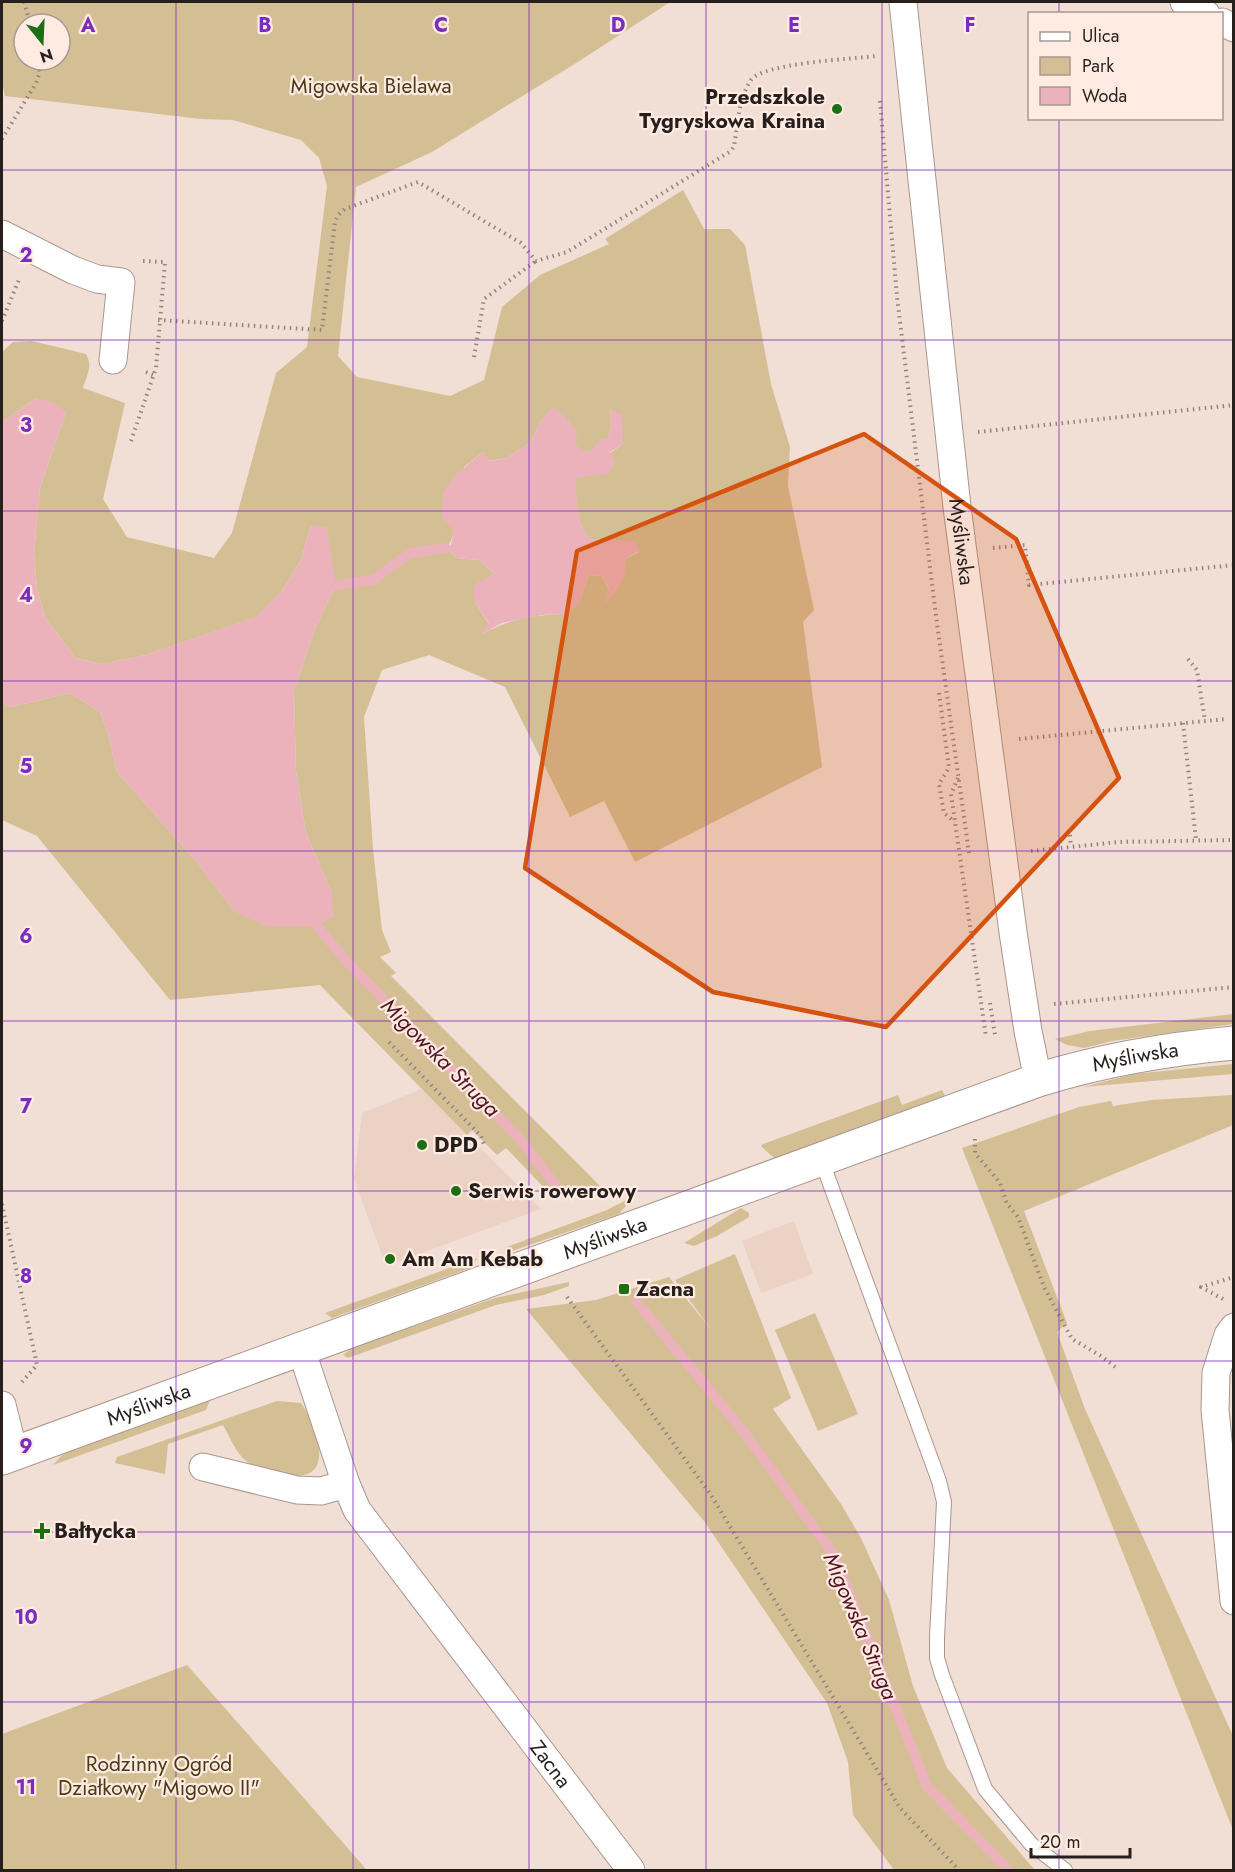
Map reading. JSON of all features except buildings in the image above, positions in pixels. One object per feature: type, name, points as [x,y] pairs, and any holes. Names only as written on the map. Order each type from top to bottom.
[{"type":"street","name":"Myśliwska","points":[[903,2],[957,507],[1012,920],[1028,1030],[1038,1080]]},
{"type":"street","points":[[1184,2],[1202,12]]},
{"type":"street","points":[[2,234],[73,270],[97,279],[122,282],[113,360]]},
{"type":"street","name":"Myśliwska","points":[[8,1455],[1038,1080],[1114,1060],[1233,1043]]},
{"type":"street","points":[[1233,1327],[1228,1335],[1216,1373],[1215,1410],[1233,1601]]},
{"type":"street","name":"Zacna","points":[[301,1349],[346,1484],[357,1510],[631,1870]]},
{"type":"street","points":[[2,1405],[8,1455]]},
{"type":"street","points":[[203,1467],[297,1490],[321,1491],[346,1484]]},
{"type":"lane","points":[[821,1159],[939,1481],[944,1502],[937,1637],[937,1658],[942,1675],[985,1789],[1031,1844],[1065,1870]]},
{"type":"path","points":[[875,47],[877,68]]},
{"type":"path","points":[[474,357],[484,299],[536,261],[567,252],[731,151],[734,146],[743,95],[753,78],[763,71],[782,67],[876,56]]},
{"type":"path","points":[[2,139],[36,83],[40,72]]},
{"type":"path","points":[[879,90],[897,297],[958,777],[951,794],[986,1037]]},
{"type":"path","points":[[158,320],[322,330],[335,222],[338,215],[345,209],[418,182],[520,243],[536,261]]},
{"type":"path","points":[[146,372],[153,375]]},
{"type":"path","points":[[974,433],[1233,405]]},
{"type":"path","points":[[983,549],[1025,545],[1029,585],[1233,565]]},
{"type":"path","points":[[1188,659],[1197,670],[1205,721]]},
{"type":"path","points":[[939,693],[949,768],[939,784],[944,813],[956,823]]},
{"type":"path","points":[[1017,739],[1227,718]]},
{"type":"path","points":[[1183,723],[1196,840]]},
{"type":"path","points":[[1070,835],[1071,847]]},
{"type":"path","points":[[1022,852],[1119,842],[1233,840]]},
{"type":"path","points":[[1043,1005],[1233,987]]},
{"type":"path","points":[[389,1042],[481,1137],[484,1144]]},
{"type":"path","points":[[975,1135],[975,1152],[1000,1183],[1007,1204],[1018,1216],[1044,1287],[1072,1339],[1118,1369]]},
{"type":"path","points":[[2,1204],[37,1365],[21,1383]]},
{"type":"path","points":[[1225,1300],[1201,1287],[1233,1276]]},
{"type":"path","points":[[567,1297],[711,1495],[900,1808],[959,1870]]},
{"type":"highlighted area","points":[[864,434],[1016,539],[1119,778],[886,1027],[713,992],[525,868],[577,551]]},
{"type":"shaded area","points":[[422,1089],[541,1209],[386,1266],[354,1179],[362,1113]]},
{"type":"shaded area","points":[[794,1221],[813,1274],[761,1293],[742,1241]]},
{"type":"green space","name":"Migowska Bielawa","points":[[2,2],[670,2],[432,152],[356,187],[338,356],[357,377],[450,396],[484,380],[502,307],[540,275],[609,244],[605,239],[683,190],[704,229],[730,229],[745,245],[771,384],[790,447],[788,486],[814,610],[803,622],[822,767],[635,862],[604,801],[570,817],[505,687],[429,655],[382,670],[364,717],[373,849],[382,930],[391,952],[380,957],[396,973],[391,976],[602,1188],[579,1196],[572,1188],[557,1198],[550,1194],[506,1148],[497,1155],[472,1130],[467,1135],[320,985],[170,1000],[37,836],[2,820],[2,702],[11,707],[70,693],[100,712],[108,733],[117,772],[197,862],[235,912],[332,893],[306,833],[296,771],[294,691],[315,629],[336,585],[332,568],[311,525],[301,560],[282,591],[257,617],[146,655],[101,664],[76,658],[45,617],[37,588],[34,554],[40,488],[66,412],[36,398],[2,422],[2,352],[13,342],[32,341],[86,354],[89,367],[83,388],[125,403],[103,499],[127,537],[214,558],[232,533],[276,373],[307,347],[327,186],[319,158],[301,140],[233,120],[201,119],[5,96],[2,82]],"holes":[[[610,409],[623,444],[574,478],[581,526],[590,539],[614,540],[639,552],[625,559],[605,603],[609,589],[602,576],[589,575],[579,603],[565,614],[522,619],[482,634],[489,624],[475,602],[494,573],[479,560],[457,558],[446,548],[450,543],[456,523],[464,467],[483,452],[488,461],[507,458],[531,442],[541,420],[582,451],[592,451],[602,439],[608,439],[611,425]]]},
{"type":"green space","points":[[1233,1014],[1233,1024],[1112,1041],[1084,1048],[1067,1045],[1055,1039],[1090,1031]]},
{"type":"green space","points":[[1233,1064],[1233,1074],[1083,1087],[1134,1074]]},
{"type":"green space","points":[[942,1090],[945,1096],[774,1158],[761,1146],[898,1095],[902,1105]]},
{"type":"green space","points":[[1233,1095],[1233,1125],[1024,1211],[1067,1323],[1057,1332],[1085,1409],[1233,1736],[1233,1830],[962,1148],[1079,1107],[1111,1101],[1113,1106],[1152,1100]]},
{"type":"green space","points":[[634,1196],[619,1214],[512,1251],[504,1248],[607,1210]]},
{"type":"green space","points":[[741,1208],[749,1213],[749,1217],[717,1236],[694,1246],[684,1243]]},
{"type":"green space","points":[[735,1254],[791,1398],[773,1409],[841,1504],[861,1538],[889,1600],[913,1686],[947,1768],[1035,1870],[894,1870],[853,1815],[848,1762],[827,1703],[704,1521],[526,1309],[596,1300],[669,1277],[712,1331],[675,1280]]},
{"type":"green space","points":[[477,1258],[473,1267],[332,1318],[325,1313]]},
{"type":"green space","points":[[569,1282],[569,1286],[544,1295],[496,1305],[348,1358],[343,1355],[352,1348],[495,1298]]},
{"type":"green space","points":[[815,1313],[858,1414],[818,1431],[775,1330]]},
{"type":"green space","points":[[210,1400],[206,1410],[53,1465],[65,1452]]},
{"type":"green space","points":[[277,1401],[301,1403],[314,1428],[319,1455],[317,1466],[310,1473],[297,1476],[253,1465],[238,1453],[223,1425],[168,1444],[165,1474],[115,1463],[117,1457]]},
{"type":"green space","name":"Rodzinny Ogród Działkowy \"Migowo II\"","points":[[187,1665],[367,1870],[2,1870],[2,1734]]},
{"type":"water","points":[[36,398],[54,403],[66,412],[40,488],[34,554],[37,588],[45,617],[76,658],[101,664],[146,655],[256,617],[282,591],[301,560],[311,525],[327,527],[336,585],[315,629],[294,691],[296,771],[306,833],[332,893],[334,916],[317,926],[265,926],[235,912],[197,862],[117,772],[108,733],[100,712],[70,693],[11,707],[2,702],[2,422]]},
{"type":"water","points":[[553,407],[564,415],[577,432],[575,444],[582,451],[592,451],[602,438],[608,439],[611,425],[610,409],[622,415],[623,444],[610,452],[615,463],[608,474],[575,478],[579,518],[581,526],[590,539],[635,541],[639,551],[625,559],[623,579],[604,605],[609,588],[602,576],[589,575],[579,603],[565,614],[542,615],[502,623],[480,635],[489,623],[475,602],[473,586],[494,573],[479,560],[457,558],[446,548],[451,545],[454,530],[442,517],[443,492],[454,476],[483,452],[489,461],[507,458],[531,442],[541,420]]},
{"type":"waterway","points":[[336,585],[373,580],[410,553],[446,548]]},
{"type":"waterway","name":"Migowska Struga","points":[[317,926],[349,964],[518,1137],[561,1192]]},
{"type":"waterway","name":"Migowska Struga","points":[[636,1301],[743,1431],[834,1555],[927,1786],[1008,1870]]},
{"type":"place","name":"Przedszkole Tygryskowa Kraina","points":[[837,109]]},
{"type":"place","name":"DPD","points":[[422,1145]]},
{"type":"place","name":"Serwis rowerowy","points":[[456,1191]]},
{"type":"place","name":"Am Am Kebab","points":[[390,1259]]},
{"type":"place","name":"Zacna","points":[[624,1289]]},
{"type":"place","name":"Bałtycka","points":[[42,1531]]}]
